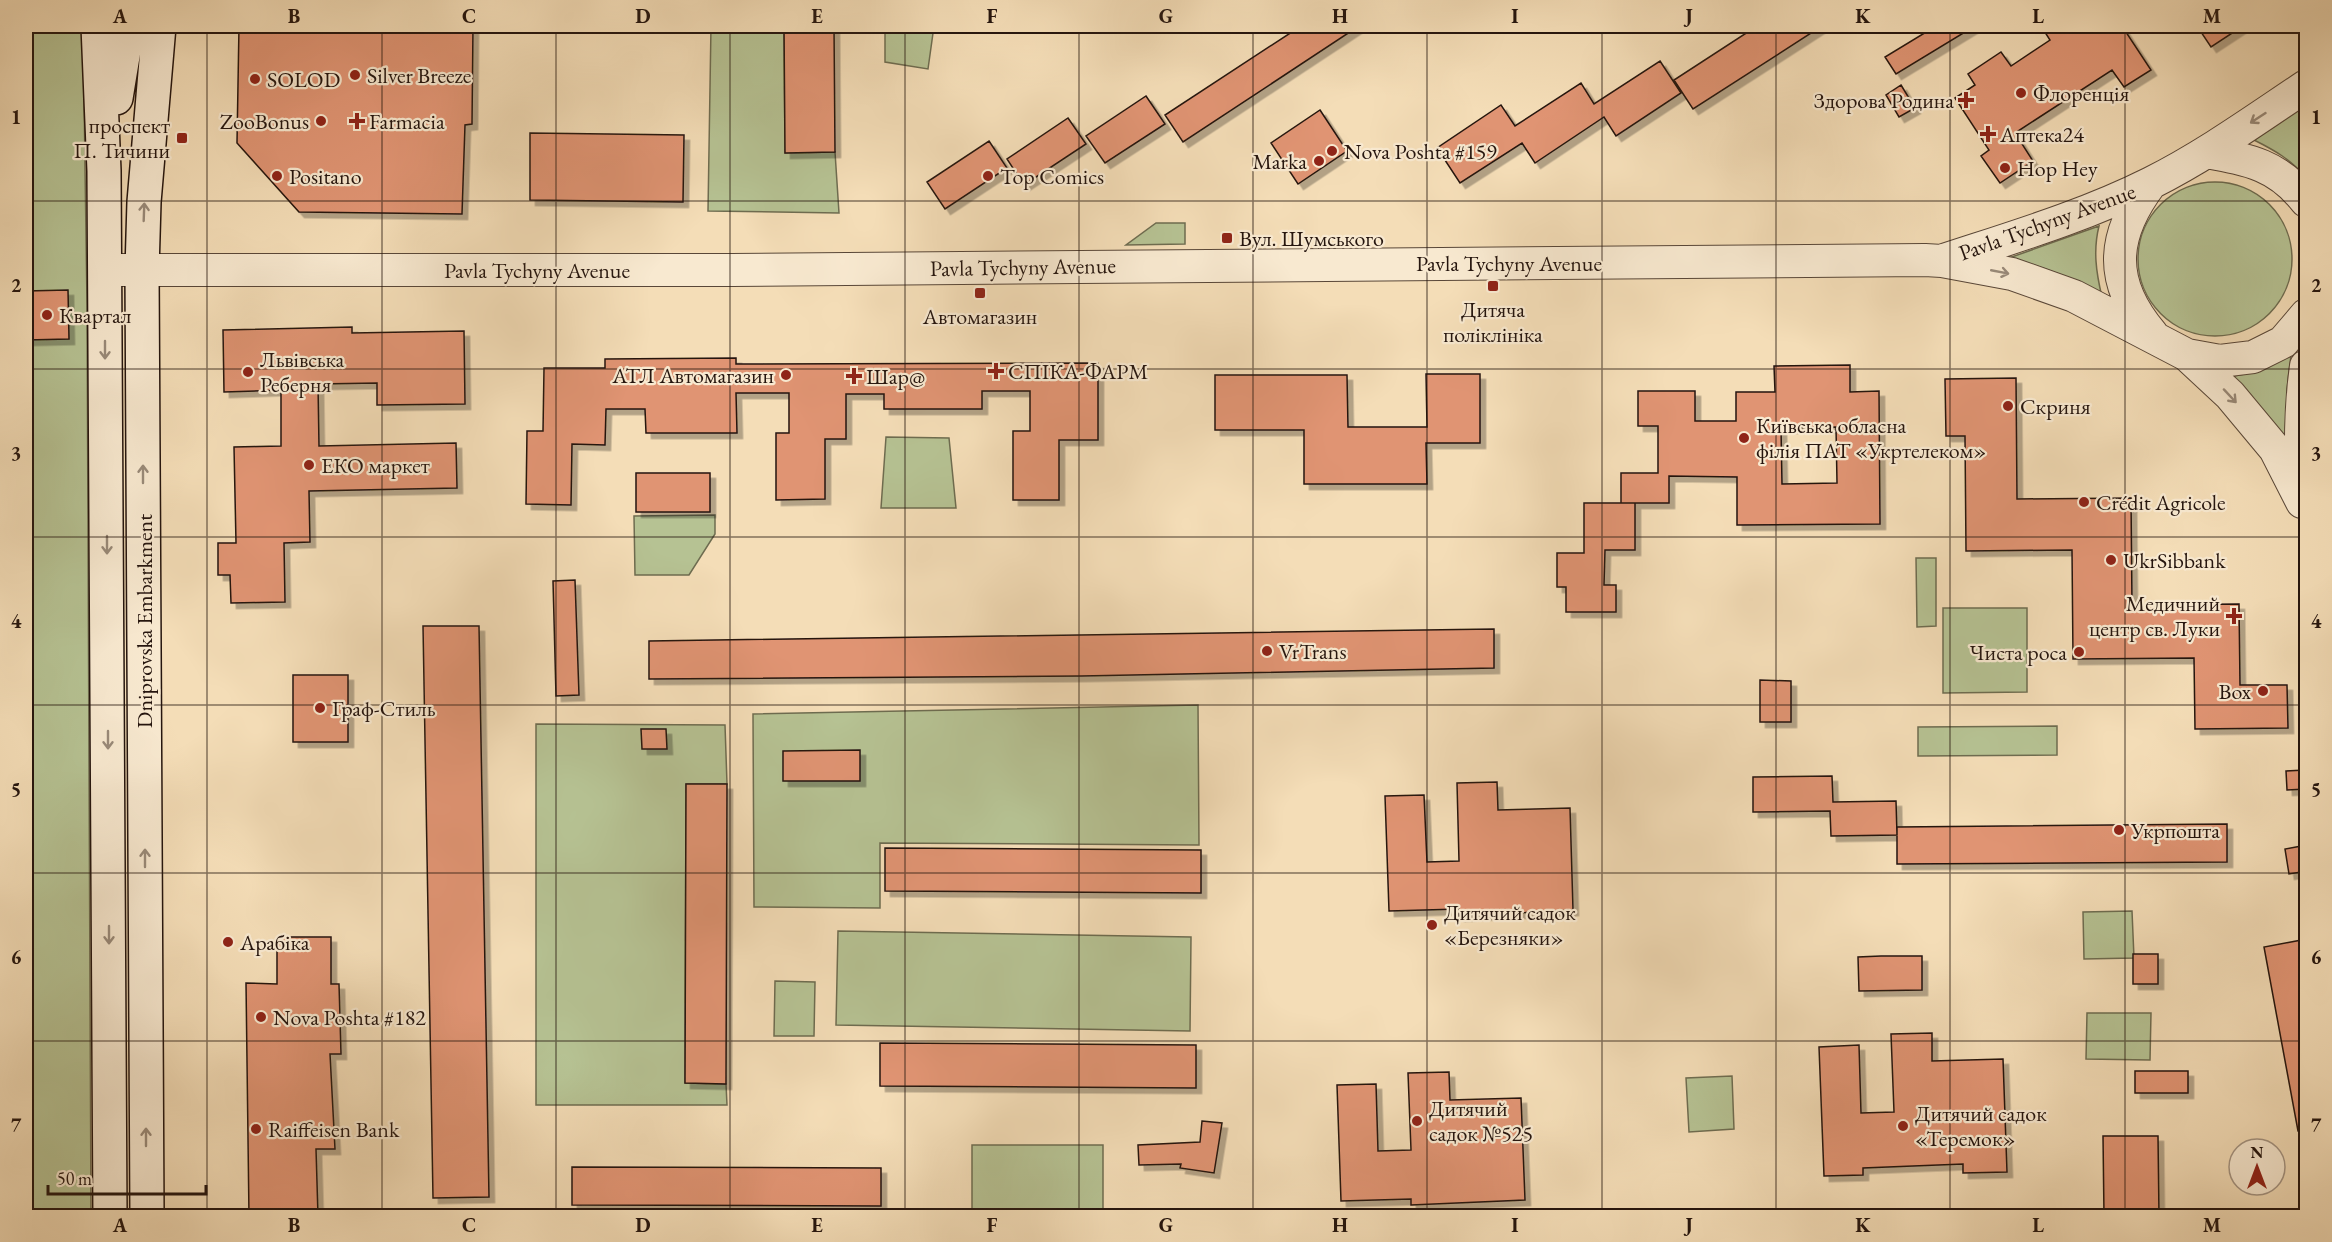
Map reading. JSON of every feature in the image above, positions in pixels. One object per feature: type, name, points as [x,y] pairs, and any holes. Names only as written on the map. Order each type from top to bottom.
[{"type":"main road","name":"Dniprovska Embarkment","points":[[99,26],[105,270],[110,1216]]},
{"type":"main road","name":"Dniprovska Embarkment","points":[[104,171],[128,26]]},
{"type":"main road","name":"Dniprovska Embarkment","points":[[147,1216],[142,270],[144,202],[159,26]]},
{"type":"street","name":"Pavla Tychyny Avenue","points":[[1942,261],[2090,211],[2151,183],[2206,153],[2307,86]]},
{"type":"street","points":[[2206,153],[2250,160],[2274,170],[2294,186],[2307,201]]},
{"type":"street","name":"Pavla Tychyny Avenue","points":[[2151,183],[2138,200],[2125,227],[2120,257],[2123,287],[2127,296],[2136,314],[2156,337]]},
{"type":"street","name":"Pavla Tychyny Avenue","points":[[105,270],[731,270],[1942,261],[2012,274],[2074,296],[2187,355],[2220,361],[2253,357],[2283,342],[2307,315]]},
{"type":"street","points":[[2187,355],[2230,395],[2275,449],[2304,510]]},
{"type":"street","points":[[2304,510],[2299,438],[2302,394],[2307,366]]},
{"type":"green space","points":[[26,26],[83,26],[87,305],[91,1216],[26,1216]]},
{"type":"green space","points":[[711,26],[784,26],[785,153],[835,152],[839,213],[708,211]]},
{"type":"green space","points":[[885,26],[934,26],[928,69],[885,62]]},
{"type":"green space","points":[[2306,105],[2306,178],[2282,156],[2254,140]]},
{"type":"green space","points":[[2215,182],[2244,188],[2258,195],[2269,205],[2279,216],[2286,230],[2292,259],[2286,288],[2279,302],[2269,313],[2258,323],[2244,330],[2215,336],[2186,330],[2172,323],[2161,313],[2151,302],[2144,288],[2138,259],[2144,230],[2151,216],[2161,205],[2172,195],[2186,188]]},
{"type":"green space","points":[[1156,223],[1185,223],[1185,244],[1126,245]]},
{"type":"green space","points":[[2099,226],[2096,261],[2102,297],[2057,273],[2009,258]]},
{"type":"green space","points":[[2291,355],[2287,389],[2288,455],[2229,377],[2261,369]]},
{"type":"green space","points":[[886,437],[949,438],[956,508],[881,508]]},
{"type":"green space","points":[[715,515],[715,534],[689,575],[635,575],[634,516]]},
{"type":"green space","points":[[1916,558],[1936,558],[1936,626],[1917,627]]},
{"type":"green space","points":[[1943,608],[2027,608],[2027,692],[1943,693]]},
{"type":"green space","points":[[1198,705],[1199,845],[880,843],[880,908],[754,907],[753,714]]},
{"type":"green space","points":[[536,724],[725,725],[727,784],[686,784],[685,1083],[726,1084],[727,1105],[536,1105]]},
{"type":"green space","points":[[2057,726],[2057,755],[1918,756],[1918,727]]},
{"type":"green space","points":[[2132,911],[2134,958],[2084,959],[2083,912]]},
{"type":"green space","points":[[838,931],[1191,937],[1190,1031],[836,1025]]},
{"type":"green space","points":[[775,981],[815,982],[814,1036],[774,1036]]},
{"type":"green space","points":[[2087,1013],[2151,1013],[2150,1060],[2086,1059]]},
{"type":"green space","points":[[1732,1076],[1734,1129],[1689,1132],[1686,1078]]},
{"type":"green space","points":[[972,1145],[1103,1145],[1103,1216],[972,1216]]},
{"type":"green space","points":[[913,1210],[913,1216],[541,1216],[541,1212]]},
{"type":"building","name":"Silver Breeze","points":[[239,26],[473,26],[472,124],[465,125],[462,214],[299,212],[237,143]]},
{"type":"building","points":[[784,26],[834,26],[835,152],[785,153]]},
{"type":"building","points":[[1301,26],[1359,26],[1183,142],[1165,115]]},
{"type":"building","points":[[1757,26],[1822,26],[1693,109],[1674,80]]},
{"type":"building","points":[[1936,26],[1975,26],[1896,74],[1885,57]]},
{"type":"building","name":"Флоренція","points":[[2041,26],[2122,26],[2151,70],[2124,87],[2112,70],[2015,133],[2033,161],[2000,183],[1981,156],[1989,150],[1955,98],[1975,85],[1968,74],[2001,52],[2011,66],[2050,40]]},
{"type":"building","points":[[2197,26],[2243,26],[2211,47]]},
{"type":"building","points":[[1660,61],[1681,93],[1616,136],[1604,117],[1535,163],[1522,143],[1460,183],[1437,148],[1501,105],[1515,126],[1581,83],[1594,104]]},
{"type":"building","points":[[1901,85],[1915,108],[1899,117],[1886,95]]},
{"type":"building","points":[[1146,96],[1165,124],[1105,163],[1086,136]]},
{"type":"building","points":[[1320,110],[1347,151],[1298,184],[1271,143]]},
{"type":"building","points":[[1068,118],[1086,144],[1024,185],[1007,159]]},
{"type":"building","points":[[530,133],[684,135],[683,202],[530,200]]},
{"type":"building","points":[[989,141],[1007,168],[945,209],[927,182]]},
{"type":"building","name":"Квартал","points":[[68,290],[69,339],[26,340],[26,291]]},
{"type":"building","points":[[352,327],[352,333],[464,331],[465,404],[377,405],[377,383],[318,384],[319,446],[456,443],[457,488],[309,491],[310,542],[284,543],[285,602],[231,603],[230,575],[218,575],[218,543],[236,543],[234,447],[281,446],[281,390],[224,392],[223,330]]},
{"type":"building","points":[[736,358],[736,364],[1098,363],[1098,440],[1059,440],[1059,500],[1013,500],[1013,431],[1030,431],[1030,391],[982,391],[982,409],[884,409],[884,394],[846,394],[846,439],[825,439],[825,499],[776,500],[776,433],[789,433],[789,393],[736,393],[737,433],[646,433],[645,409],[606,409],[605,445],[572,444],[571,505],[526,504],[527,431],[543,431],[544,368],[605,368],[605,359]]},
{"type":"building","name":"Київська обласна філія ПАТ «Укртелеком»","points":[[1850,365],[1850,392],[1879,391],[1880,524],[1737,525],[1737,477],[1669,476],[1669,503],[1621,503],[1621,473],[1658,473],[1658,426],[1638,426],[1638,391],[1695,391],[1695,421],[1736,421],[1736,392],[1775,392],[1774,366]],"holes":[[[1836,427],[1837,483],[1782,484],[1781,428]]]},
{"type":"building","points":[[1426,374],[1480,374],[1480,443],[1426,443],[1427,484],[1304,484],[1304,430],[1215,430],[1215,375],[1347,375],[1348,427],[1427,427]]},
{"type":"building","points":[[2016,378],[2017,499],[2131,498],[2132,605],[2239,604],[2240,685],[2287,685],[2288,728],[2195,729],[2194,658],[2073,659],[2072,550],[1966,551],[1965,436],[1946,436],[1945,379]]},
{"type":"building","points":[[636,473],[710,473],[710,512],[636,512]]},
{"type":"building","points":[[1584,503],[1635,503],[1635,550],[1605,550],[1604,585],[1616,585],[1616,612],[1566,612],[1566,587],[1557,587],[1557,553],[1584,553]]},
{"type":"building","points":[[575,580],[579,695],[556,696],[553,581]]},
{"type":"building","points":[[423,626],[479,626],[489,1197],[433,1198]]},
{"type":"building","points":[[1494,629],[1494,668],[1081,676],[649,679],[649,641]]},
{"type":"building","name":"Граф-Стиль","points":[[293,675],[348,675],[348,742],[293,742]]},
{"type":"building","points":[[1760,680],[1791,681],[1791,722],[1760,722]]},
{"type":"building","points":[[641,729],[666,729],[667,749],[642,749]]},
{"type":"building","points":[[860,750],[860,781],[783,781],[783,751]]},
{"type":"building","points":[[2305,770],[2306,789],[2287,790],[2286,771]]},
{"type":"building","points":[[1832,776],[1833,802],[1896,801],[1897,835],[1831,836],[1830,811],[1753,812],[1753,777]]},
{"type":"building","points":[[1497,782],[1498,810],[1570,808],[1573,910],[1459,916],[1459,909],[1389,911],[1385,796],[1424,795],[1427,862],[1459,861],[1457,783]]},
{"type":"building","points":[[686,784],[727,784],[726,1084],[685,1083]]},
{"type":"building","points":[[2227,824],[2227,862],[1897,864],[1897,827]]},
{"type":"building","points":[[2307,845],[2307,871],[2289,874],[2285,849]]},
{"type":"building","points":[[885,848],[1201,850],[1201,893],[885,891]]},
{"type":"building","points":[[277,937],[331,937],[331,984],[339,984],[341,1054],[330,1054],[335,1149],[316,1149],[318,1216],[249,1216],[246,983],[277,984]]},
{"type":"building","points":[[2307,939],[2307,1130],[2298,1131],[2264,947]]},
{"type":"building","points":[[2133,954],[2158,954],[2158,984],[2133,984]]},
{"type":"building","points":[[1922,956],[1922,990],[1859,991],[1858,957]]},
{"type":"building","points":[[1932,1033],[1932,1061],[2003,1059],[2007,1172],[1963,1173],[1963,1164],[1863,1168],[1863,1175],[1824,1176],[1819,1047],[1859,1045],[1861,1113],[1894,1112],[1891,1034]]},
{"type":"building","points":[[880,1043],[1196,1045],[1196,1088],[880,1086]]},
{"type":"building","points":[[2135,1071],[2188,1071],[2188,1093],[2135,1093]]},
{"type":"building","points":[[1449,1072],[1450,1100],[1521,1098],[1525,1200],[1411,1205],[1411,1199],[1341,1201],[1337,1085],[1376,1084],[1378,1151],[1411,1150],[1408,1073]]},
{"type":"building","points":[[1202,1121],[1222,1123],[1214,1173],[1180,1168],[1181,1164],[1139,1165],[1138,1145],[1200,1142]]},
{"type":"building","points":[[2103,1136],[2158,1136],[2159,1216],[2104,1216]]},
{"type":"building","points":[[572,1167],[881,1168],[881,1206],[572,1205]]},
{"type":"place","name":"Silver Breeze","points":[[355,75]]},
{"type":"place","name":"SOLOD","points":[[255,79]]},
{"type":"place","name":"Флоренція","points":[[2021,93]]},
{"type":"place","name":"Здорова Родина","points":[[1966,100]]},
{"type":"place","name":"ZooBonus","points":[[321,121]]},
{"type":"place","name":"Farmacia","points":[[357,121]]},
{"type":"place","name":"Аптека24","points":[[1988,134]]},
{"type":"place","name":"проспект П. Тичини","points":[[182,138]]},
{"type":"place","name":"Nova Poshta #159","points":[[1332,151]]},
{"type":"place","name":"Marka","points":[[1319,161]]},
{"type":"place","name":"Hop Hey","points":[[2005,168]]},
{"type":"place","name":"Positano","points":[[277,176]]},
{"type":"place","name":"Top Comics","points":[[988,176]]},
{"type":"place","name":"Вул. Шумського","points":[[1227,238]]},
{"type":"place","name":"Дитяча поліклініка","points":[[1493,286]]},
{"type":"place","name":"Автомагазин","points":[[980,293]]},
{"type":"place","name":"Квартал","points":[[47,315]]},
{"type":"place","name":"СПІКА-ФАРМ","points":[[996,371]]},
{"type":"place","name":"Львівська Реберня","points":[[248,372]]},
{"type":"place","name":"АТЛ Автомагазин","points":[[786,375]]},
{"type":"place","name":"Шар@","points":[[854,376]]},
{"type":"place","name":"Скриня","points":[[2008,406]]},
{"type":"place","name":"Київська обласна філія ПАТ «Укртелеком»","points":[[1744,438]]},
{"type":"place","name":"ЕКО маркет","points":[[309,465]]},
{"type":"place","name":"Crédit Agricole","points":[[2084,502]]},
{"type":"place","name":"UkrSibbank","points":[[2111,560]]},
{"type":"place","name":"Медичний центр св. Луки","points":[[2234,616]]},
{"type":"place","name":"VrTrans","points":[[1267,651]]},
{"type":"place","name":"Чиста роса","points":[[2079,652]]},
{"type":"place","name":"Box","points":[[2263,691]]},
{"type":"place","name":"Граф-Стиль","points":[[320,708]]},
{"type":"place","name":"Укрпошта","points":[[2119,830]]},
{"type":"place","name":"Дитячий садок «Березняки»","points":[[1432,925]]},
{"type":"place","name":"Арабіка","points":[[228,942]]},
{"type":"place","name":"Nova Poshta #182","points":[[261,1017]]},
{"type":"place","name":"Дитячий садок №525","points":[[1417,1121]]},
{"type":"place","name":"Дитячий садок «Теремок»","points":[[1903,1126]]},
{"type":"place","name":"Raiffeisen Bank","points":[[256,1129]]}]
